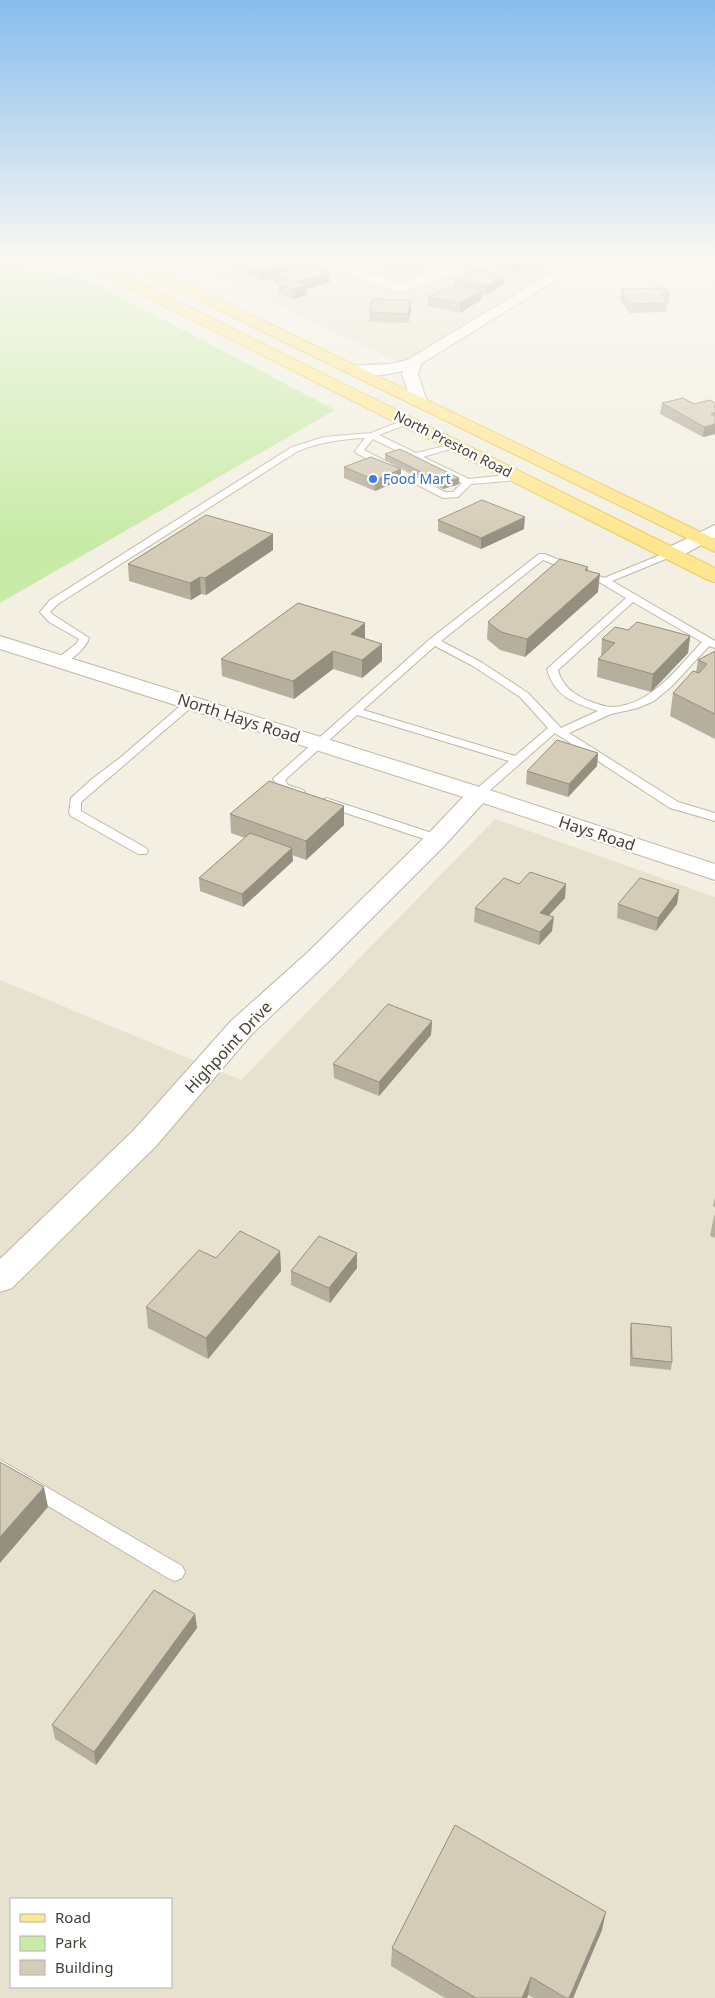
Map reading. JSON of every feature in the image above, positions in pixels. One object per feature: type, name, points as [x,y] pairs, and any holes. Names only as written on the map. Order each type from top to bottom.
[{"type":"main road","name":"North Preston Road","points":[[271,353],[715,576]]},
{"type":"main road","name":"North Preston Road","points":[[320,353],[419,402],[711,539]]},
{"type":"street","points":[[355,370],[387,371],[414,362],[428,353]]},
{"type":"street","points":[[414,362],[410,374],[419,402]]},
{"type":"street","points":[[670,554],[711,539]]},
{"type":"street","name":"North Hays Road","points":[[0,642],[478,794]]},
{"type":"street","name":"Highpoint Drive","points":[[0,1279],[145,1138],[241,1028],[317,958],[437,839],[478,794]]},
{"type":"street","name":"Hays Road","points":[[478,794],[715,872]]},
{"type":"lane","points":[[61,661],[82,644],[84,638],[73,630],[49,619],[45,612],[54,602],[295,449],[314,440],[340,436],[372,436],[407,421]]},
{"type":"lane","points":[[372,436],[468,482],[518,477]]},
{"type":"lane","points":[[372,436],[359,451],[443,495],[455,494],[468,482]]},
{"type":"lane","points":[[416,456],[454,445]]},
{"type":"lane","points":[[604,581],[670,554]]},
{"type":"lane","points":[[437,839],[283,787],[279,779],[434,641],[542,556],[604,581],[712,643],[659,692],[644,702],[608,711],[557,730],[478,794]]},
{"type":"lane","points":[[608,711],[573,698],[561,690],[554,680],[552,669],[632,597]]},
{"type":"lane","points":[[434,641],[477,664],[524,695],[557,730],[674,805],[715,817]]},
{"type":"lane","points":[[142,851],[75,813],[75,801],[96,781],[125,759],[190,703]]},
{"type":"lane","points":[[356,711],[518,760]]},
{"type":"lane","points":[[0,1468],[175,1572]]},
{"type":"shaded area","points":[[379,353],[424,353],[404,365]]},
{"type":"shaded area","points":[[495,819],[715,897],[715,1998],[0,1998],[0,980],[241,1080]]},
{"type":"green space","points":[[0,353],[227,353],[335,410],[0,603]]},
{"type":"building","points":[[683,398],[694,404],[710,400],[715,403],[715,413],[711,414],[715,416],[715,424],[704,427],[662,403]]},
{"type":"building","points":[[400,449],[459,478],[443,483],[385,454]]},
{"type":"building","points":[[371,457],[401,469],[375,480],[344,467]]},
{"type":"building","points":[[482,500],[525,517],[481,538],[438,520]]},
{"type":"building","points":[[206,515],[273,534],[205,578],[200,577],[190,583],[128,564]]},
{"type":"building","points":[[560,559],[588,567],[585,570],[600,574],[527,639],[501,632],[488,622]]},
{"type":"building","points":[[298,603],[365,623],[351,634],[382,644],[362,660],[333,651],[293,681],[221,659]]},
{"type":"building","points":[[637,622],[690,636],[653,674],[598,659],[615,643],[602,639],[615,627],[628,630]]},
{"type":"building","points":[[715,651],[715,714],[673,693],[693,671],[699,673],[707,664],[698,660]]},
{"type":"building","points":[[557,740],[598,753],[569,784],[527,771]]},
{"type":"building","points":[[269,781],[344,806],[306,841],[230,814]]},
{"type":"building","points":[[250,833],[292,848],[242,894],[199,878]]},
{"type":"building","points":[[530,872],[566,884],[540,913],[554,917],[540,932],[475,908],[504,878],[519,884]]},
{"type":"building","points":[[640,878],[679,890],[658,918],[618,904]]},
{"type":"building","points":[[388,1004],[432,1021],[379,1082],[333,1064]]},
{"type":"building","points":[[240,1231],[280,1251],[206,1338],[146,1307],[199,1250],[216,1258]]},
{"type":"building","points":[[319,1236],[357,1253],[329,1288],[291,1271]]},
{"type":"building","points":[[631,1323],[671,1327],[672,1362],[632,1358]]},
{"type":"building","points":[[0,1462],[44,1487],[0,1537]]},
{"type":"building","points":[[154,1590],[195,1614],[94,1752],[52,1725]]},
{"type":"building","points":[[455,1825],[606,1912],[569,1998],[531,1977],[522,1998],[476,1998],[392,1948]]},
{"type":"place","name":"Food Mart","points":[[373,479]]}]
